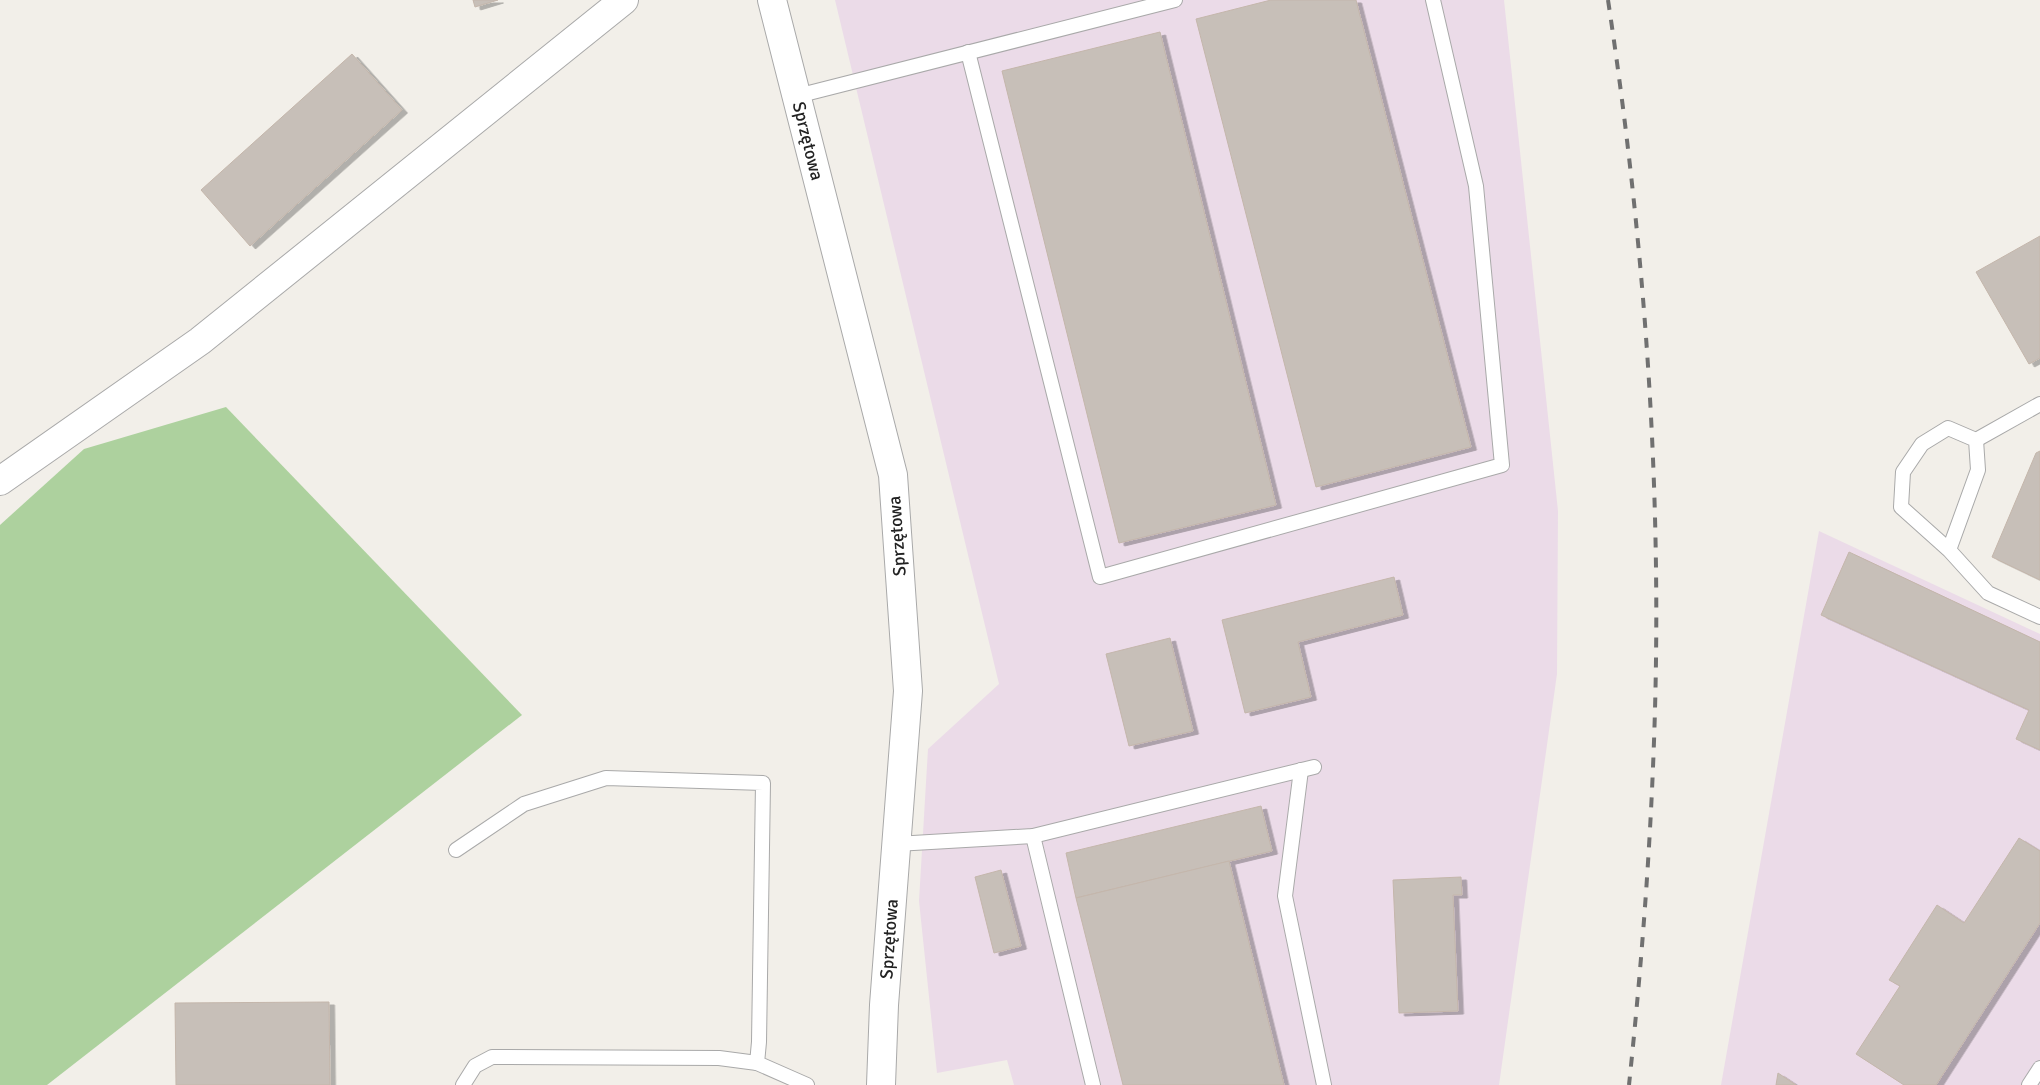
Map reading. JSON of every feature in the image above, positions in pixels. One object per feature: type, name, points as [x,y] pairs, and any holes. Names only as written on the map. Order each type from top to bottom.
[{"type":"street","points":[[0,481],[200,340],[624,0]]},
{"type":"street","name":"Sprzętowa","points":[[772,0],[893,475],[908,691],[884,1005],[881,1085]]},
{"type":"lane","points":[[797,96],[1175,0]]},
{"type":"lane","points":[[968,52],[1100,577],[1502,465],[1476,186],[1433,0]]},
{"type":"lane","points":[[1976,440],[2040,404]]},
{"type":"lane","points":[[1976,440],[1948,428],[1922,444],[1903,472],[1901,507],[1949,550],[1988,593],[2040,618]]},
{"type":"lane","points":[[1949,550],[1978,470],[1976,440]]},
{"type":"lane","points":[[896,844],[1033,836],[1308,769],[1285,896],[1324,1085]]},
{"type":"lane","points":[[456,850],[524,804],[606,778],[763,783],[759,1042],[757,1064]]},
{"type":"lane","points":[[1033,836],[1093,1085]]},
{"type":"lane","points":[[464,1085],[475,1066],[492,1057],[719,1058],[757,1064],[803,1083]]},
{"type":"lane","points":[[2029,1085],[2040,1068]]},
{"type":"lane","points":[[783,1085],[803,1083]]},
{"type":"shaded area","points":[[835,0],[1504,0],[1558,511],[1557,674],[1499,1085],[1014,1085],[1007,1060],[937,1073],[919,901],[928,749],[999,684]]},
{"type":"shaded area","points":[[1819,531],[2040,634],[2040,1085],[1721,1085]]},
{"type":"green space","points":[[226,407],[522,715],[47,1085],[0,1085],[0,525],[84,449]]},
{"type":"building","points":[[473,0],[498,0],[475,7]]},
{"type":"building","points":[[1271,0],[1356,0],[1471,447],[1316,487],[1196,19]]},
{"type":"building","points":[[1160,32],[1276,505],[1119,543],[1002,71]]},
{"type":"building","points":[[352,54],[402,110],[250,246],[201,190]]},
{"type":"building","points":[[2040,236],[2040,358],[2029,364],[1976,272]]},
{"type":"building","points":[[2040,451],[2040,580],[1992,557],[2036,453]]},
{"type":"building","points":[[1849,552],[2040,642],[2040,750],[2016,739],[2029,710],[1821,615]]},
{"type":"building","points":[[1394,577],[1403,615],[1298,642],[1311,697],[1245,713],[1222,620]]},
{"type":"building","points":[[1170,638],[1193,731],[1129,746],[1106,654]]},
{"type":"building","points":[[1261,806],[1272,851],[1076,898],[1066,853]]},
{"type":"building","points":[[2019,838],[2040,851],[2040,923],[1936,1085],[1904,1085],[1856,1054],[1900,986],[1889,980],[1937,905],[1964,923]]},
{"type":"building","points":[[1229,861],[1284,1085],[1123,1085],[1076,898]]},
{"type":"building","points":[[1001,870],[1021,946],[994,953],[975,877]]},
{"type":"building","points":[[1461,877],[1462,895],[1453,895],[1458,1011],[1399,1013],[1393,880]]},
{"type":"building","points":[[329,1002],[330,1085],[176,1085],[175,1003]]},
{"type":"building","points":[[1778,1073],[1796,1085],[1776,1085]]},
{"type":"railway","points":[[1608,0],[1632,184],[1641,277],[1648,370],[1656,555],[1654,741],[1650,827],[1629,1085]]}]
